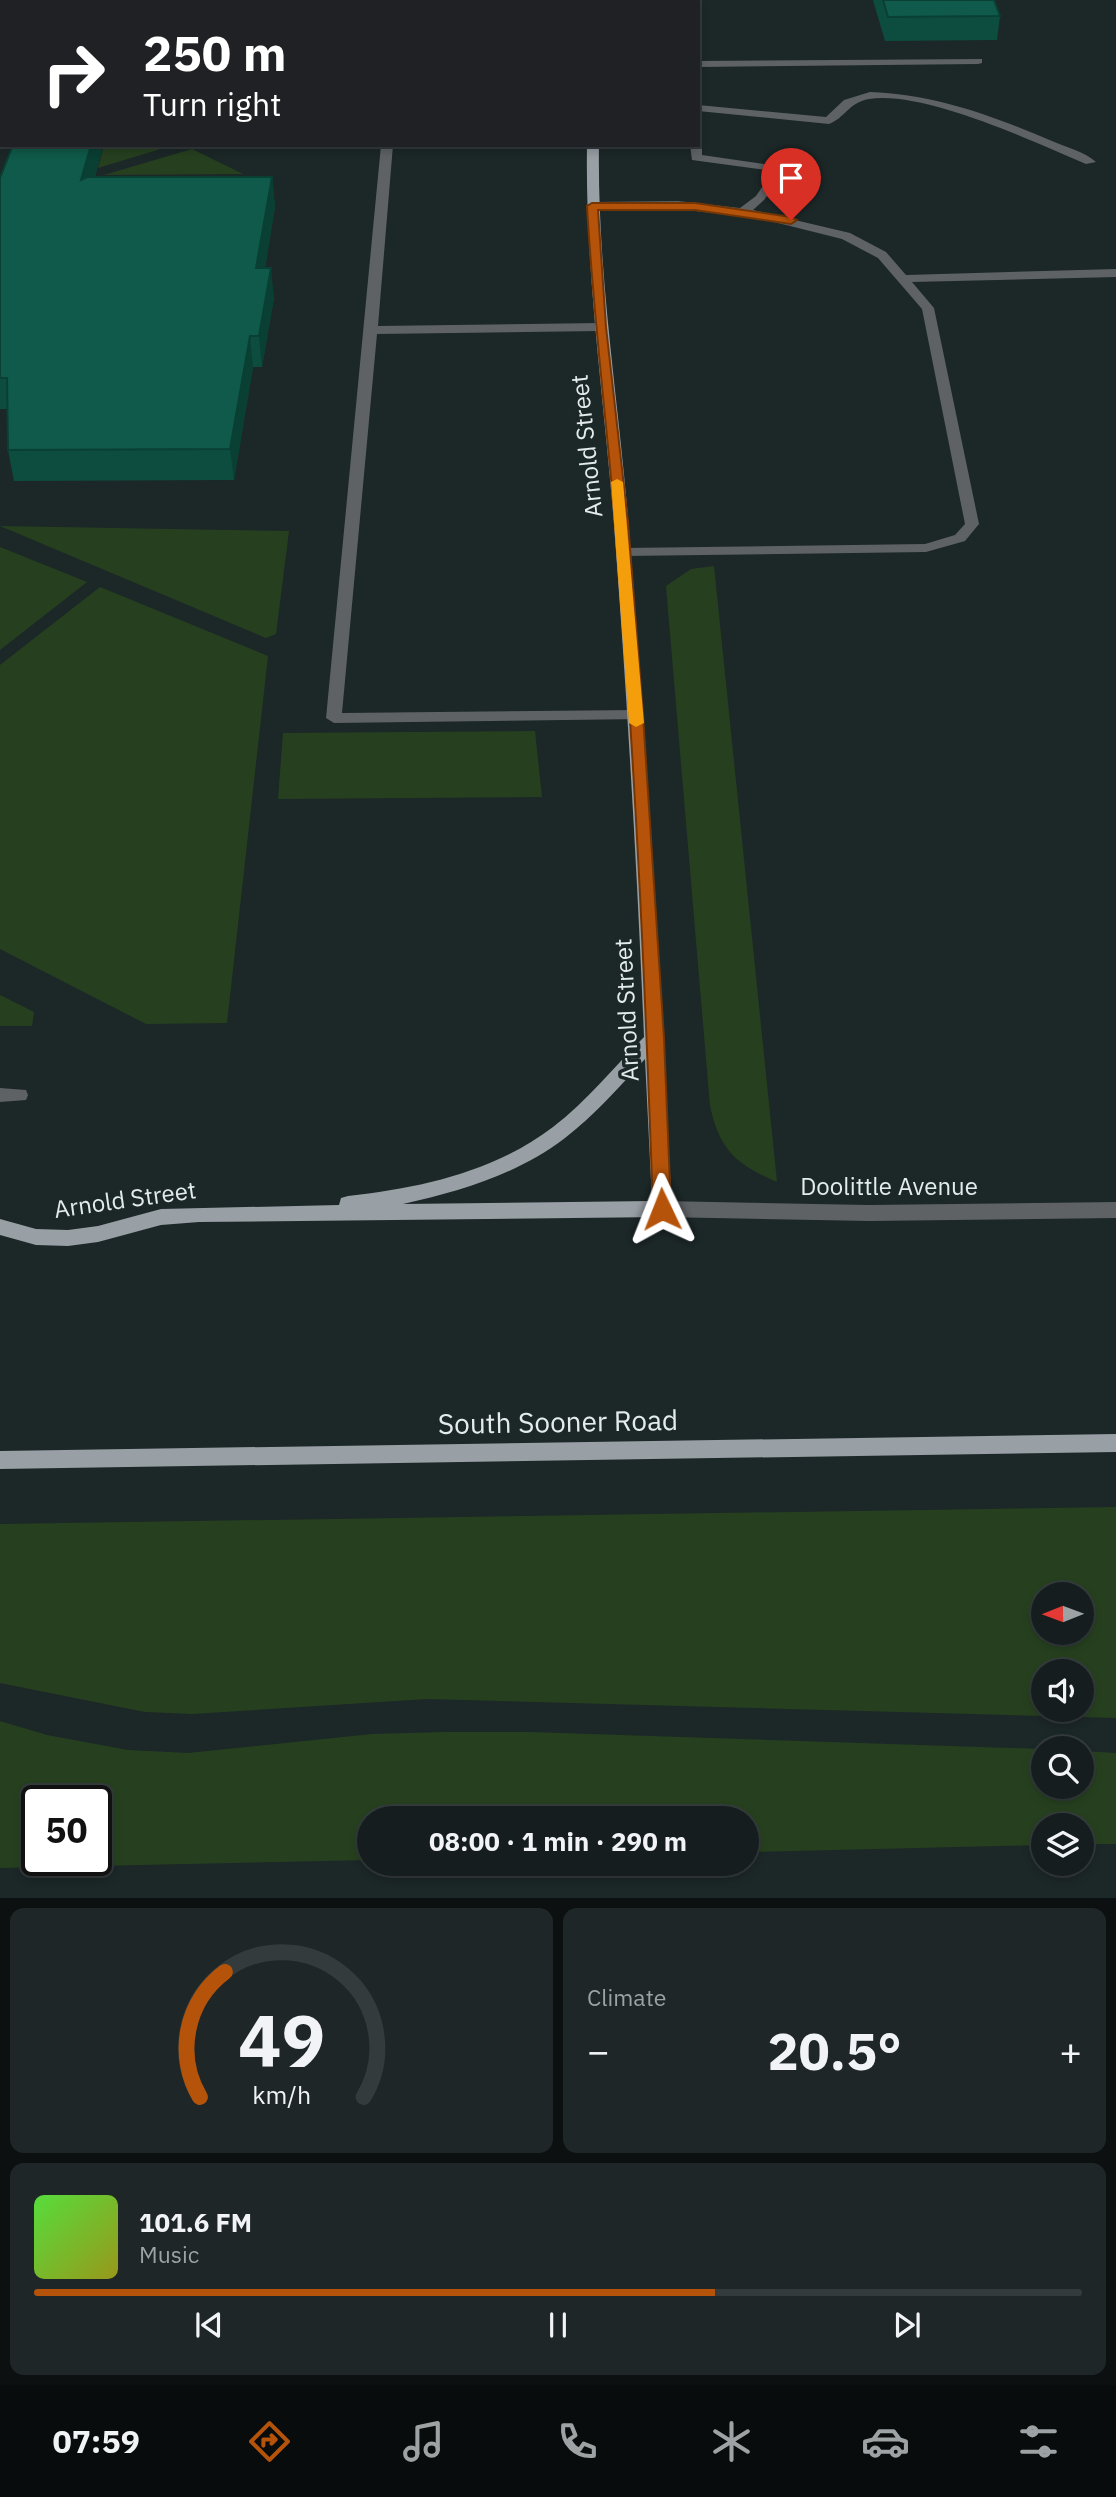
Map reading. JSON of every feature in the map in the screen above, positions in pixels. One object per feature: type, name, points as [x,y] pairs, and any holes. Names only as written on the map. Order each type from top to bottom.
[{"type":"main road","name":"Arnold Street","points":[[0,1227],[36,1237],[68,1238],[98,1234],[162,1217],[662,1209],[636,715],[623,552],[600,327],[592,206],[593,147]]},
{"type":"main road","points":[[242,1214],[355,1203],[409,1194],[451,1184],[502,1166],[565,1128],[590,1107],[617,1075],[655,1038]]},
{"type":"main road","name":"South Sooner Road","points":[[0,1460],[1116,1443]]},
{"type":"street","points":[[700,64],[978,61]]},
{"type":"street","points":[[700,108],[829,121],[849,102],[864,97],[915,99],[998,121],[1090,162]]},
{"type":"street","points":[[387,147],[334,718],[636,715]]},
{"type":"street","points":[[696,147],[696,158],[780,169],[760,198],[743,212]]},
{"type":"street","points":[[592,206],[678,205],[791,220],[846,236],[882,255],[928,308],[972,524],[960,538],[926,548],[623,552]]},
{"type":"street","points":[[902,279],[1116,273]]},
{"type":"street","points":[[371,330],[600,327]]},
{"type":"street","name":"Doolittle Avenue","points":[[662,1209],[869,1213],[1116,1210]]},
{"type":"green space","points":[[103,147],[167,147],[98,168]]},
{"type":"green space","points":[[192,149],[243,174],[104,175]]},
{"type":"green space","points":[[0,526],[289,531],[276,634],[266,638]]},
{"type":"green space","points":[[0,547],[87,582],[0,650]]},
{"type":"green space","points":[[714,566],[777,1182],[751,1169],[732,1154],[719,1134],[710,1106],[666,586],[691,569]]},
{"type":"green space","points":[[100,587],[268,656],[227,1023],[146,1024],[0,949],[0,665]]},
{"type":"green space","points":[[535,731],[542,797],[278,799],[283,733]]},
{"type":"green space","points":[[0,995],[34,1012],[32,1026],[0,1026]]},
{"type":"green space","points":[[1116,1507],[1116,1718],[1094,1717],[1094,1659],[1031,1659],[1031,1716],[427,1699],[192,1714],[145,1712],[0,1683],[0,1524]]},
{"type":"green space","points":[[0,1721],[47,1735],[128,1750],[188,1753],[372,1734],[444,1732],[530,1732],[1031,1749],[1031,1799],[1094,1799],[1094,1752],[1116,1753],[1116,1844],[1094,1844],[1094,1813],[1031,1813],[1031,1845],[759,1852],[759,1806],[357,1806],[357,1860],[112,1866],[112,1785],[21,1785],[21,1868],[0,1868]]},
{"type":"building","points":[[883,0],[994,0],[1000,16],[888,17]]},
{"type":"building","points":[[12,147],[90,147],[81,180],[87,177],[272,177],[256,268],[271,268],[259,336],[250,336],[230,449],[8,450],[7,378],[0,378],[0,178]]},
{"type":"slow traffic","points":[[617,482],[636,723]]},
{"type":"route","points":[[662,1209],[636,715],[621,522],[600,327],[592,206],[695,206],[791,220]]}]
